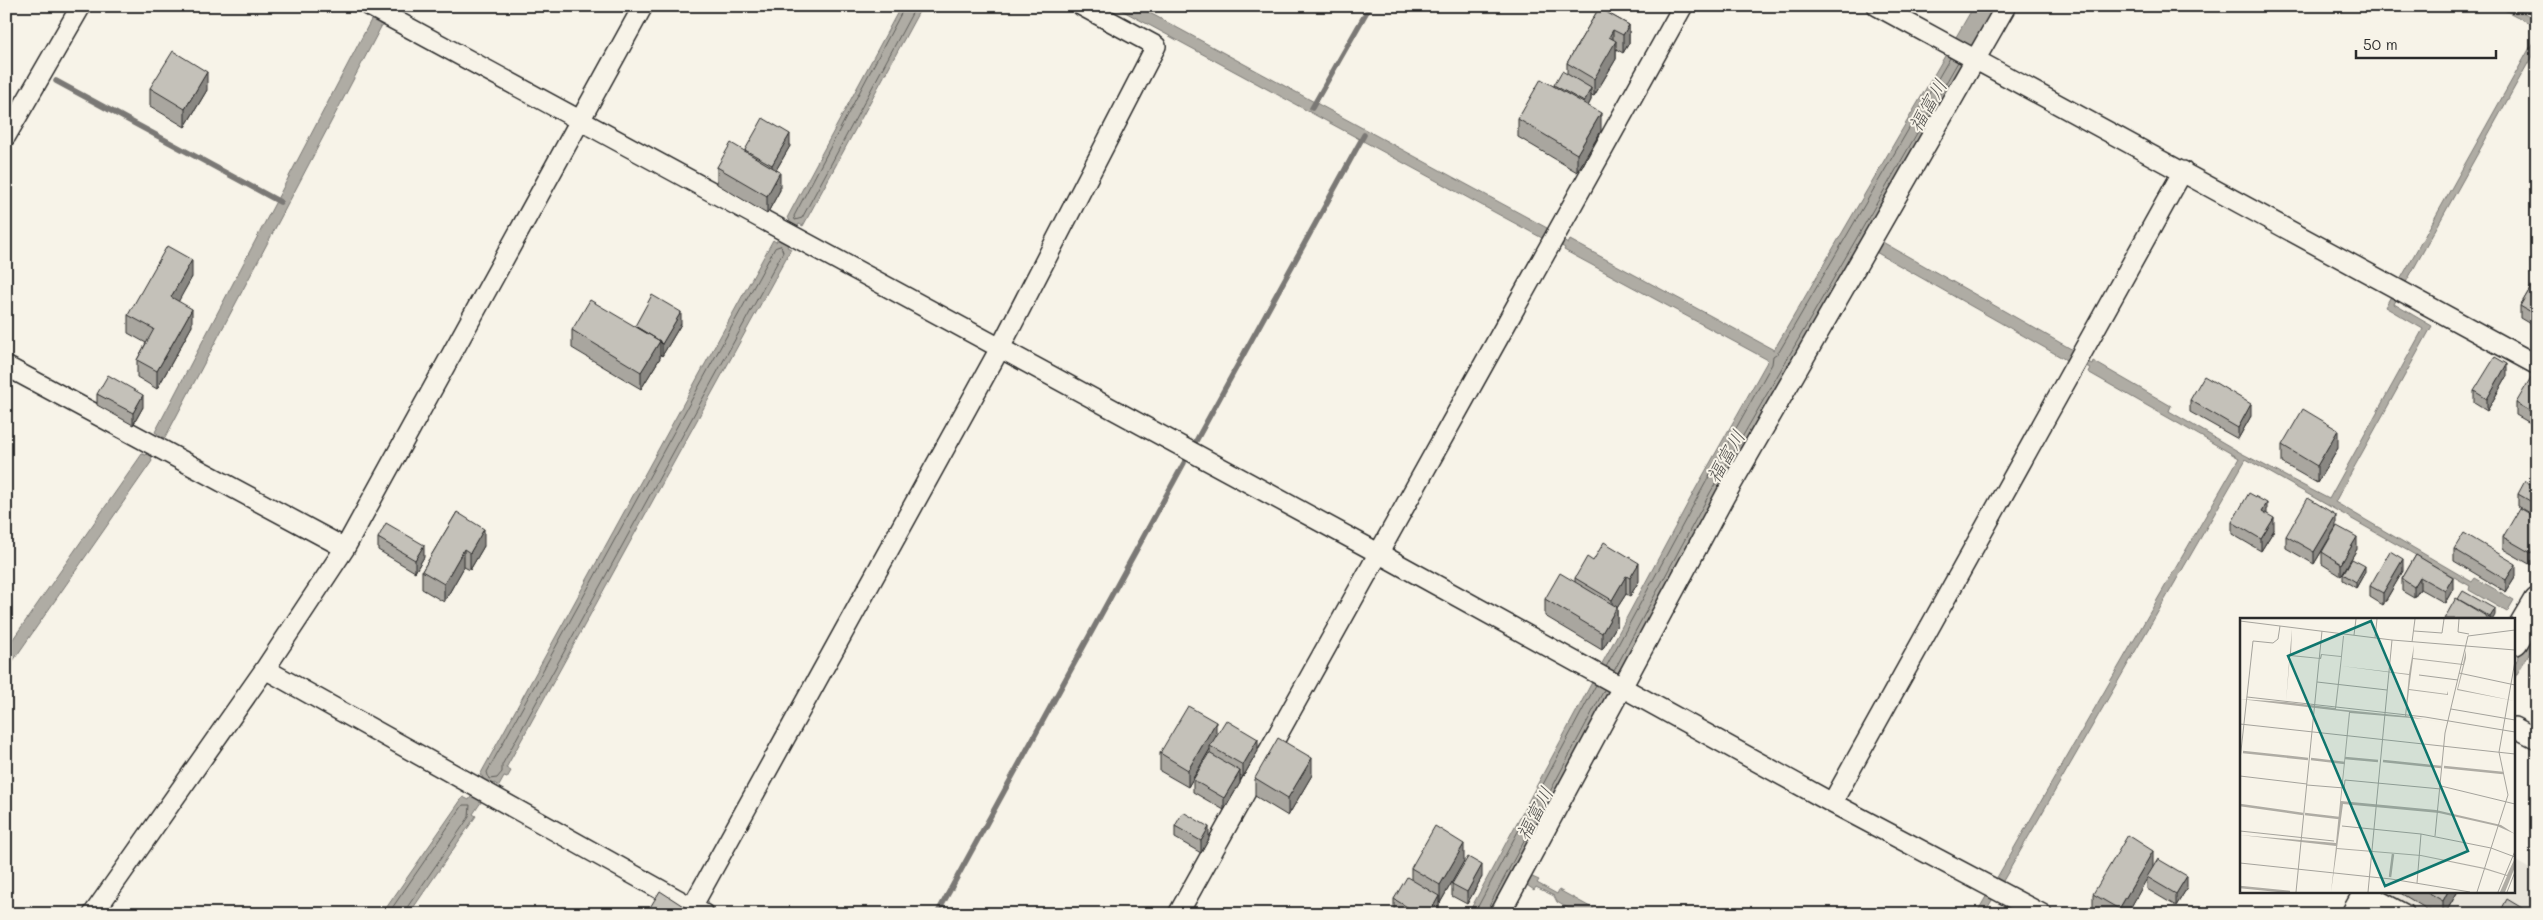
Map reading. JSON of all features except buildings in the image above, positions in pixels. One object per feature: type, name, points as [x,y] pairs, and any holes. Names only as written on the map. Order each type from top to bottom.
[{"type":"main road","points":[[2516,637],[2537,602]]},
{"type":"street","points":[[6,136],[81,6]]},
{"type":"street","points":[[93,914],[265,669],[345,548],[643,6]]},
{"type":"street","points":[[265,669],[698,910],[999,350],[1156,46],[1082,6]]},
{"type":"street","points":[[1178,914],[1380,554],[1683,6]]},
{"type":"street","points":[[1877,6],[2537,365]]},
{"type":"street","points":[[1500,914],[1618,685],[1872,241],[1972,58],[2006,6]]},
{"type":"street","points":[[377,10],[999,350],[1380,554],[1832,802],[2042,914]]},
{"type":"street","points":[[1832,802],[2183,172]]},
{"type":"street","points":[[6,366],[345,548]]},
{"type":"street","points":[[2516,728],[2537,739]]},
{"type":"shaded area","points":[[2516,861],[2537,873],[2537,914],[2376,914],[2387,892],[2516,892]]},
{"type":"water","points":[[381,6],[388,6],[379,24],[382,25],[165,438],[162,437],[151,459],[152,461],[6,671],[6,649],[142,454],[146,455],[158,434],[155,432],[371,20],[373,20]]},
{"type":"water","points":[[901,6],[922,6],[803,226],[799,224],[787,247],[791,249],[506,768],[511,771],[507,778],[504,777],[499,786],[494,783],[473,814],[476,816],[409,914],[382,914],[463,797],[469,800],[483,777],[480,775],[773,240],[776,242],[790,220],[787,218]]},
{"type":"water","name":"福富川","points":[[1114,6],[1137,6],[1547,228],[1546,231],[1568,244],[1570,240],[1774,350],[1974,6],[1996,6],[1864,235],[1878,242],[1879,240],[2073,350],[2071,354],[2092,364],[2093,361],[2171,406],[2169,411],[2241,453],[2329,499],[2423,329],[2385,307],[2537,35],[2537,47],[2394,304],[2432,326],[2335,502],[2472,582],[2475,578],[2514,600],[2507,612],[2469,590],[2470,586],[2246,459],[1984,914],[1976,914],[2239,458],[2088,372],[2090,368],[2070,358],[2068,361],[1874,251],[1876,246],[1862,238],[1714,496],[1514,869],[1539,880],[1537,883],[1557,894],[1559,890],[1603,914],[1578,914],[1557,902],[1554,896],[1536,887],[1534,890],[1511,874],[1489,914],[1468,914],[1696,488],[1768,360],[1564,250],[1565,248],[1544,235],[1542,238]]},
{"type":"water","points":[[2497,6],[2511,6],[2537,20],[2537,27]]},
{"type":"water","points":[[2537,625],[2537,640],[2516,676],[2516,662]]},
{"type":"waterway","points":[[1312,108],[1370,6]]},
{"type":"waterway","points":[[56,81],[280,202]]},
{"type":"waterway","points":[[1196,441],[1364,135]]},
{"type":"waterway","points":[[937,914],[1184,463]]}]
